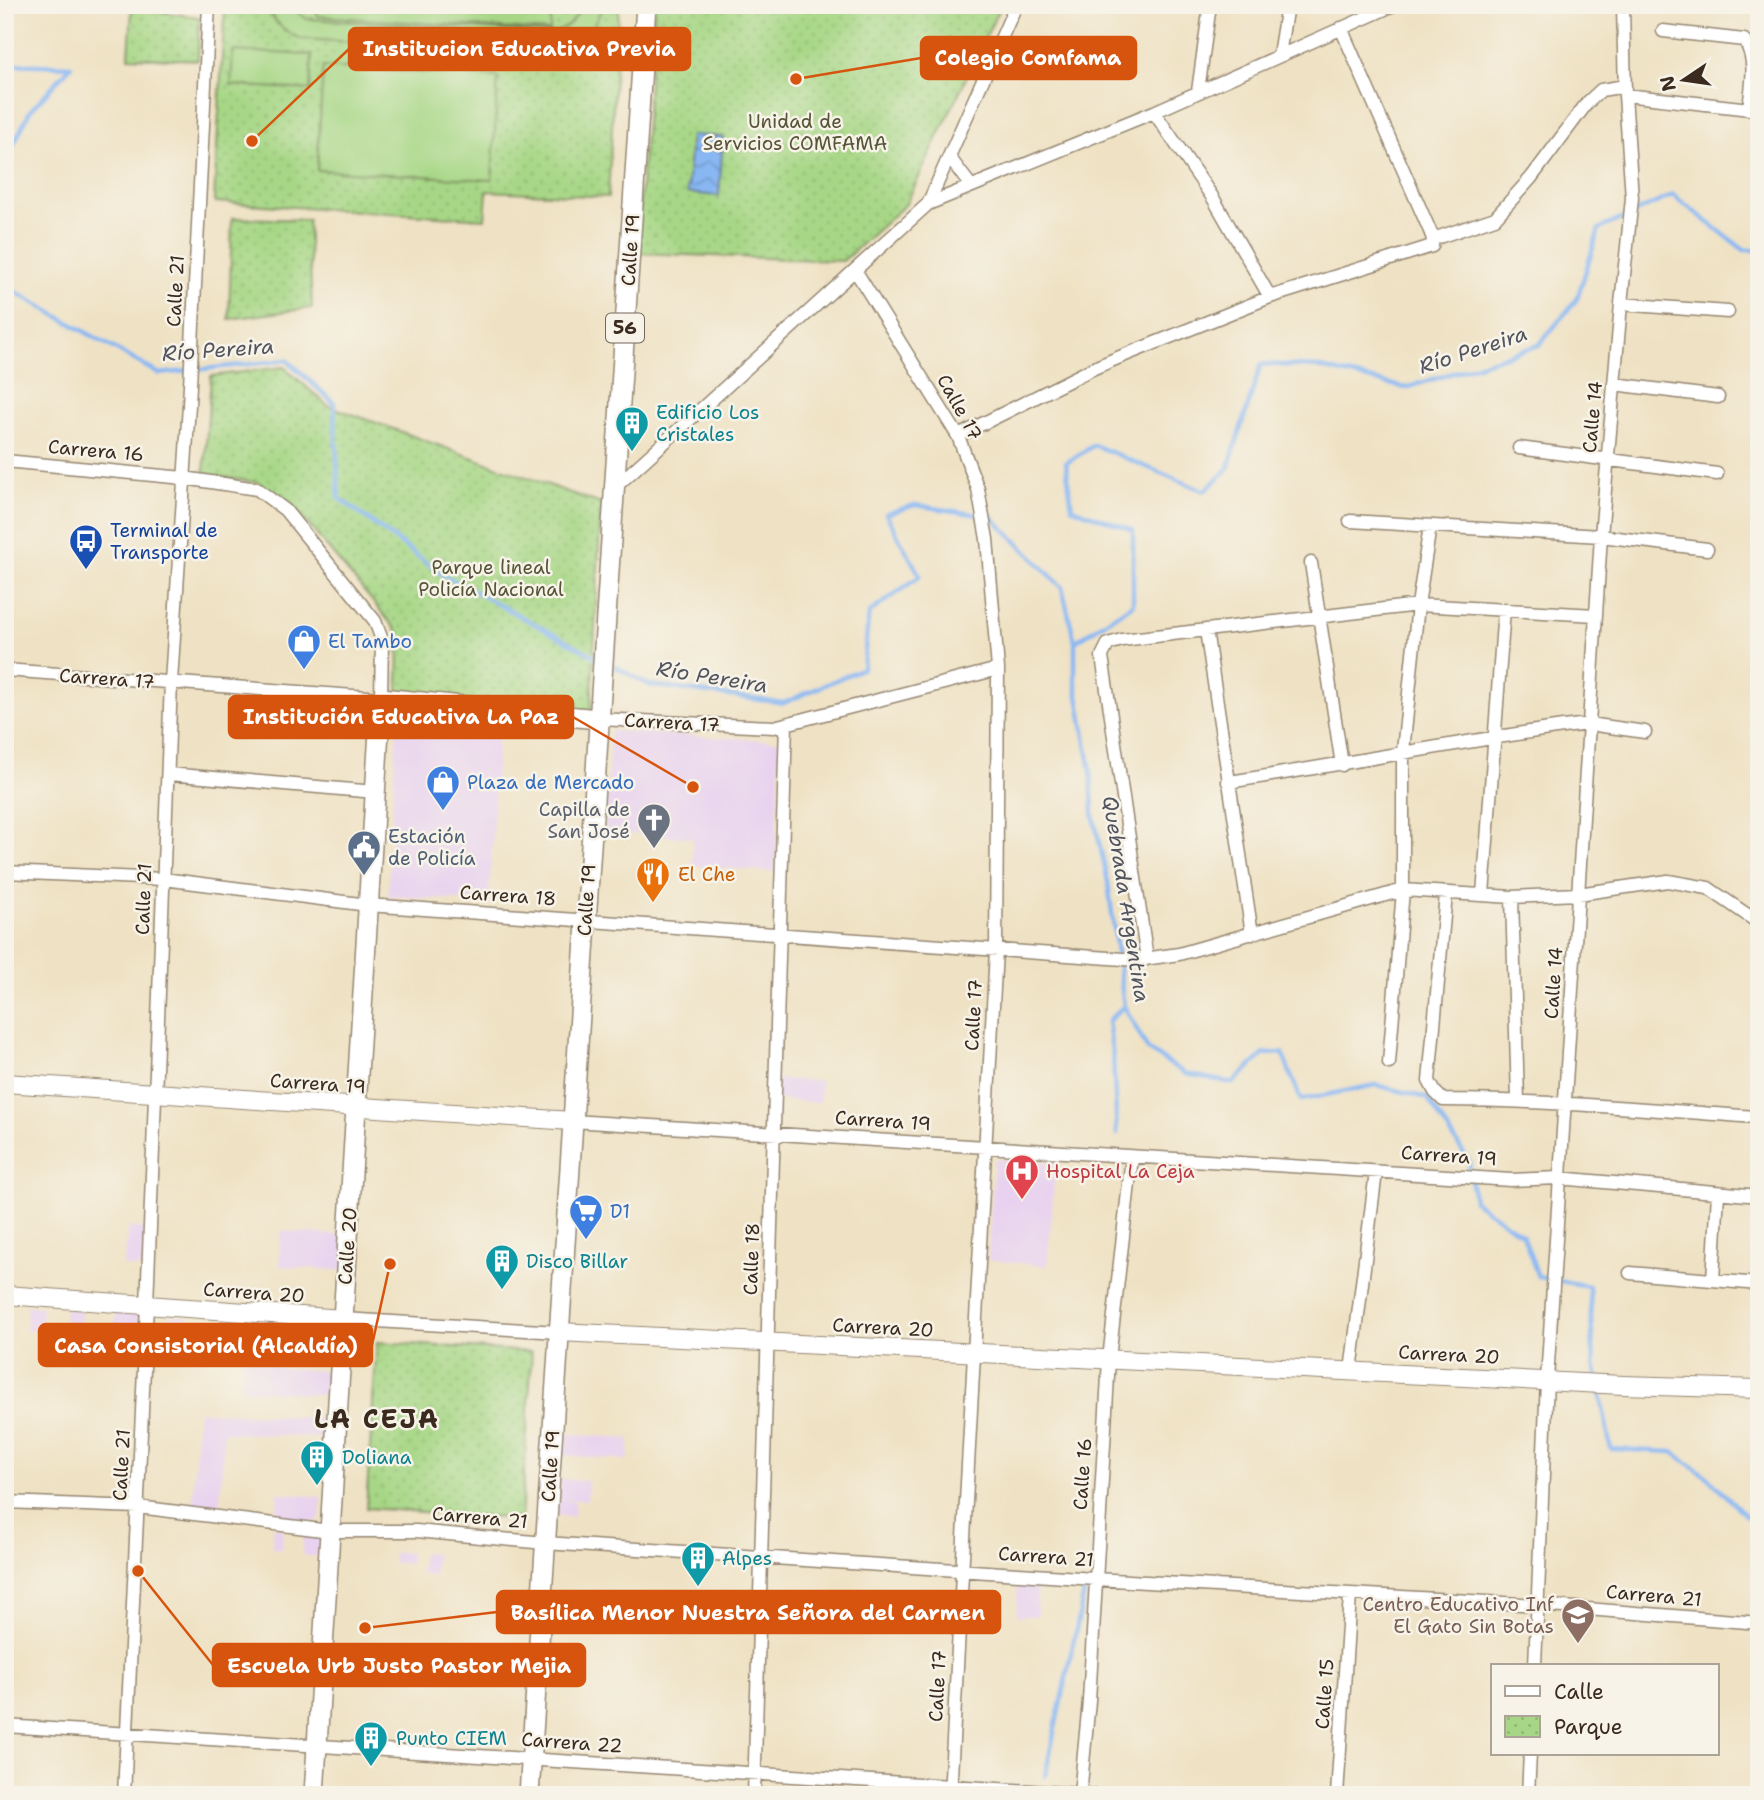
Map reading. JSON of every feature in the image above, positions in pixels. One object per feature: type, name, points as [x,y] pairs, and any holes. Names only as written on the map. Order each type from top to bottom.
[{"type":"main road","name":"Calle 19","points":[[529,1795],[646,5]]},
{"type":"main road","name":"Carrera 17","points":[[381,698],[598,719]]},
{"type":"main road","name":"Calle 20","points":[[314,1795],[381,698]]},
{"type":"main road","name":"Carrera 19","points":[[5,1083],[572,1121]]},
{"type":"main road","name":"Carrera 20","points":[[5,1295],[343,1320]]},
{"type":"main road","name":"Carrera 20","points":[[559,1332],[1608,1384],[1759,1389]]},
{"type":"street","name":"Calle 21","points":[[124,1795],[147,1305],[171,682],[189,405],[209,5]]},
{"type":"street","points":[[928,204],[1016,5]]},
{"type":"street","points":[[1198,91],[1210,5]]},
{"type":"street","points":[[1279,55],[1287,5]]},
{"type":"street","name":"Calle 14","points":[[1535,1664],[1547,1380],[1601,536],[1620,304],[1630,235],[1632,198],[1623,5]]},
{"type":"street","points":[[615,487],[928,204],[1154,112],[1392,6]]},
{"type":"street","points":[[958,436],[1094,368],[1270,297],[1432,246],[1433,239],[1341,28]]},
{"type":"street","points":[[1433,239],[1495,218],[1531,178],[1587,103],[1601,90],[1625,91],[1754,110],[1751,54],[1744,40],[1663,31]]},
{"type":"street","points":[[1154,112],[1213,198],[1270,297]]},
{"type":"street","points":[[949,157],[971,186]]},
{"type":"street","name":"Calle 17","points":[[855,270],[958,436],[978,489],[987,539],[998,668],[996,951],[950,1790]]},
{"type":"street","points":[[1620,304],[1728,312]]},
{"type":"street","points":[[1614,384],[1718,397]]},
{"type":"street","points":[[1519,448],[1717,474]]},
{"type":"street","name":"Carrera 16","points":[[5,461],[184,478],[257,489],[285,510],[375,621],[383,640],[381,698]]},
{"type":"street","points":[[1350,521],[1601,536],[1707,550]]},
{"type":"street","points":[[1389,1063],[1403,890],[1403,751],[1418,605],[1430,526]]},
{"type":"street","points":[[1311,563],[1342,765]]},
{"type":"street","points":[[1142,959],[1103,650],[1108,644],[1319,615],[1418,605],[1596,615]]},
{"type":"street","points":[[1483,895],[1504,609]]},
{"type":"street","points":[[1206,630],[1252,934]]},
{"type":"street","name":"Carrera 17","points":[[598,719],[774,727],[998,668]]},
{"type":"street","name":"Carrera 17","points":[[5,670],[381,698]]},
{"type":"street","name":"Calle 18","points":[[754,1795],[786,724]]},
{"type":"street","points":[[1228,782],[1342,765],[1403,751],[1589,724],[1645,732]]},
{"type":"street","points":[[167,774],[375,792]]},
{"type":"street","name":"Carrera 18","points":[[5,872],[163,879],[368,905],[996,951],[1142,959],[1179,954],[1403,890]]},
{"type":"street","points":[[1403,890],[1512,897],[1578,894],[1668,881],[1708,888],[1759,923]]},
{"type":"street","points":[[1446,894],[1429,1081],[1443,1100],[1518,1100],[1759,1117]]},
{"type":"street","points":[[1512,897],[1518,1100]]},
{"type":"street","name":"Carrera 19","points":[[572,1121],[1511,1180],[1559,1178],[1759,1196]]},
{"type":"street","name":"Calle 16","points":[[1080,1794],[1109,1359],[1132,1157]]},
{"type":"street","points":[[1351,1371],[1376,1172]]},
{"type":"street","points":[[1713,1280],[1718,1193]]},
{"type":"street","points":[[1630,1273],[1759,1284]]},
{"type":"street","name":"Carrera 20","points":[[343,1320],[559,1332]]},
{"type":"street","name":"Carrera 21","points":[[5,1502],[138,1507],[330,1531],[416,1531],[545,1543],[1538,1605],[1759,1623]]},
{"type":"street","name":"Calle 15","points":[[1337,1795],[1350,1595]]},
{"type":"street","name":"Carrera 22","points":[[5,1726],[755,1773],[950,1790],[1094,1795]]},
{"type":"street","points":[[1528,1795],[1530,1755]]},
{"type":"shaded area","name":"Plaza de Mercado","points":[[397,721],[498,727],[489,902],[388,896]]},
{"type":"shaded area","points":[[610,731],[780,741],[775,872],[692,866],[693,838],[605,832]]},
{"type":"shaded area","points":[[776,1079],[821,1081],[819,1103],[775,1099]]},
{"type":"shaded area","name":"Hospital La Ceja","points":[[994,1159],[1056,1162],[1047,1266],[988,1260]]},
{"type":"shaded area","points":[[129,1227],[146,1229],[142,1268],[123,1266]]},
{"type":"shaded area","points":[[281,1231],[353,1236],[350,1271],[279,1266]]},
{"type":"shaded area","points":[[27,1306],[42,1307],[41,1331],[26,1330]]},
{"type":"shaded area","points":[[65,1309],[81,1310],[79,1338],[63,1337]]},
{"type":"shaded area","points":[[116,1310],[141,1313],[138,1349],[112,1347]]},
{"type":"shaded area","points":[[169,1315],[188,1316],[186,1346],[167,1345]]},
{"type":"shaded area","points":[[245,1318],[294,1319],[292,1343],[279,1344],[278,1368],[340,1372],[338,1396],[242,1389]]},
{"type":"shaded area","points":[[198,1411],[329,1419],[328,1438],[224,1432],[219,1516],[192,1514]]},
{"type":"shaded area","points":[[562,1433],[630,1439],[628,1460],[561,1455]]},
{"type":"shaded area","points":[[559,1479],[588,1481],[587,1500],[562,1499],[575,1501],[574,1517],[557,1516]]},
{"type":"shaded area","points":[[278,1493],[322,1497],[320,1518],[315,1522],[276,1519]]},
{"type":"shaded area","points":[[273,1528],[283,1528],[282,1549],[272,1549]]},
{"type":"shaded area","points":[[304,1532],[334,1535],[332,1558],[302,1555]]},
{"type":"shaded area","points":[[393,1552],[410,1553],[410,1564],[393,1563]]},
{"type":"shaded area","points":[[422,1553],[436,1554],[434,1576],[420,1574]]},
{"type":"shaded area","points":[[1017,1585],[1037,1585],[1037,1616],[1017,1616]]},
{"type":"green space","points":[[225,5],[619,5],[608,197],[487,191],[485,219],[214,202]]},
{"type":"green space","points":[[266,5],[287,5],[307,19],[549,33],[561,30],[569,24],[583,5],[603,5],[595,22],[579,42],[555,53],[301,39],[280,25]]},
{"type":"green space","points":[[317,5],[551,5],[550,31],[317,16]]},
{"type":"green space","name":"Unidad de Servicios COMFAMA","points":[[655,5],[1001,5],[906,204],[843,261],[636,253]]},
{"type":"green space","points":[[132,8],[199,17],[198,60],[129,57]]},
{"type":"green space","points":[[233,51],[312,55],[310,90],[231,85]]},
{"type":"green space","points":[[323,67],[498,77],[492,180],[317,170]]},
{"type":"green space","points":[[232,218],[308,220],[312,308],[229,319]]},
{"type":"green space","name":"Parque lineal Policía Nacional","points":[[284,367],[327,405],[601,504],[591,714],[398,694],[399,633],[297,511],[259,483],[204,474],[211,376]]},
{"type":"green space","points":[[377,1342],[532,1352],[521,1519],[366,1508]]},
{"type":"water","points":[[691,135],[723,137],[719,196],[687,193]]},
{"type":"waterway","name":"Río Pereira","points":[[5,64],[71,66],[30,111],[5,162]]},
{"type":"waterway","name":"Río Pereira","points":[[607,662],[649,685],[784,703],[863,668],[869,613],[920,576],[886,514],[915,505],[992,517],[1062,587],[1075,642],[1133,604],[1133,530],[1072,508],[1066,463],[1094,445],[1204,491],[1228,469],[1261,364],[1317,367],[1406,388],[1539,345],[1577,299],[1599,229],[1673,195],[1744,250],[1759,250]]},
{"type":"waterway","name":"Río Pereira","points":[[5,286],[159,374],[287,360],[334,403],[339,498],[442,574],[596,657]]},
{"type":"waterway","name":"Quebrada Argentina","points":[[1075,642],[1075,678],[1091,772],[1093,814],[1108,882],[1124,1006],[1148,1050],[1186,1074],[1233,1083],[1264,1054],[1282,1053],[1301,1100],[1376,1085],[1427,1098],[1469,1161],[1474,1201],[1523,1235],[1538,1277],[1589,1286],[1597,1379]]},
{"type":"waterway","points":[[1117,1134],[1108,1021],[1124,1006]]},
{"type":"waterway","name":"Quebrada Argentina","points":[[1599,1388],[1611,1449],[1673,1452],[1709,1478],[1759,1529]]},
{"type":"waterway","points":[[1045,1776],[1085,1588]]},
{"type":"place","name":"Colegio Comfama","points":[[796,79]]},
{"type":"place","name":"Institucion Educativa Previa","points":[[252,141]]},
{"type":"place","name":"Edificio Los Cristales","points":[[632,453]]},
{"type":"place","name":"Terminal de Transporte","points":[[86,571]]},
{"type":"place","name":"El Tambo","points":[[304,671]]},
{"type":"place","name":"Institución Educativa La Paz","points":[[693,787]]},
{"type":"place","name":"Plaza de Mercado","points":[[443,812]]},
{"type":"place","name":"Capilla de San José","points":[[654,850]]},
{"type":"place","name":"Estación de Policía","points":[[364,877]]},
{"type":"place","name":"El Che","points":[[653,904]]},
{"type":"place","name":"Hospital La Ceja","points":[[1022,1201]]},
{"type":"place","name":"D1","points":[[586,1241]]},
{"type":"place","name":"Casa Consistorial (Alcaldía)","points":[[390,1264]]},
{"type":"place","name":"Disco Billar","points":[[502,1291]]},
{"type":"place","name":"Doliana","points":[[317,1487]]},
{"type":"place","name":"Escuela Urb Justo Pastor Mejia","points":[[138,1571]]},
{"type":"place","name":"Alpes","points":[[698,1588]]},
{"type":"place","name":"Basílica Menor Nuestra Señora del Carmen","points":[[365,1628]]},
{"type":"place","name":"Centro Educativo Inf El Gato Sin Botas","points":[[1578,1645]]},
{"type":"place","name":"Punto CIEM","points":[[371,1768]]},
{"type":"district","name":"LA CEJA","points":[[377,1419]]}]
